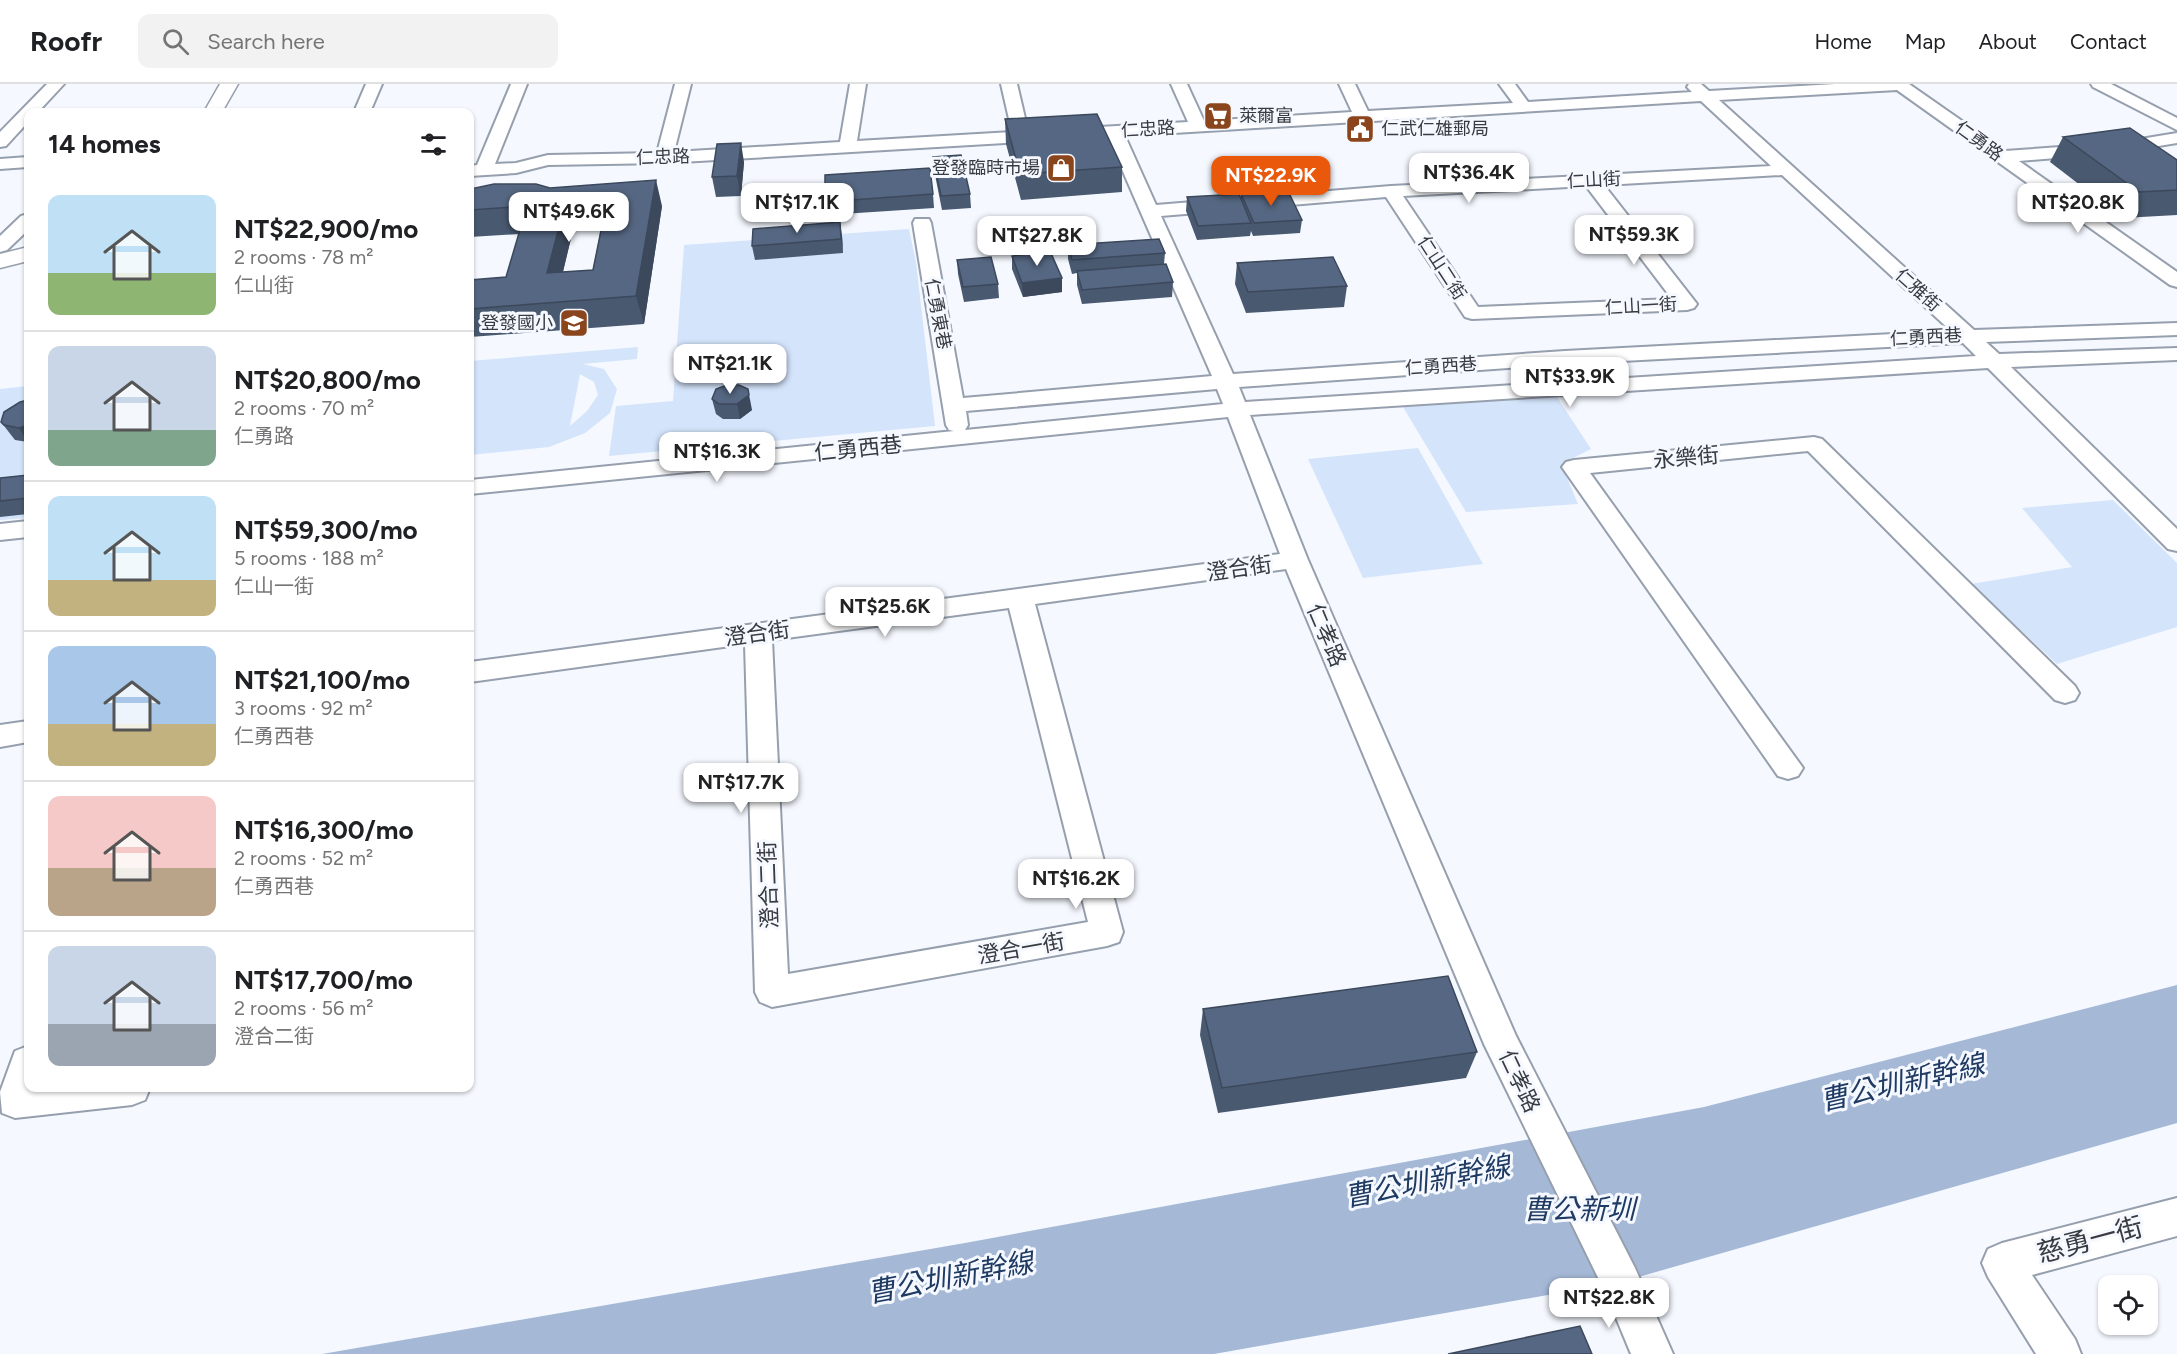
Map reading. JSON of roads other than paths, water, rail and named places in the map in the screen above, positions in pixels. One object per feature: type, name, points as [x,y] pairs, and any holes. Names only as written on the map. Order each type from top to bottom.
[{"type":"street","points":[[33,108],[56,84]]},
{"type":"street","points":[[215,108],[229,84]]},
{"type":"street","points":[[364,108],[374,84]]},
{"type":"street","points":[[477,170],[519,84]]},
{"type":"street","points":[[664,158],[683,84]]},
{"type":"street","points":[[848,147],[858,84]]},
{"type":"street","points":[[1009,84],[1021,136]]},
{"type":"street","points":[[1179,84],[1198,127]]},
{"type":"street","points":[[1347,84],[1362,116]]},
{"type":"street","points":[[1507,84],[1523,106]]},
{"type":"street","name":"仁忠路","points":[[477,170],[516,168],[548,160],[664,158],[1198,127],[1523,106],[1698,90],[1899,84]]},
{"type":"street","name":"仁勇路","points":[[1899,84],[2177,281]]},
{"type":"street","points":[[2099,84],[2177,125]]},
{"type":"street","name":"仁雅街","points":[[1698,90],[1967,335],[2177,543]]},
{"type":"street","points":[[0,142],[24,117]]},
{"type":"street","name":"仁孝路","points":[[1114,131],[1238,409],[1295,560],[1502,1044],[1621,1281],[1652,1354]]},
{"type":"street","points":[[2001,157],[2116,148],[2177,138]]},
{"type":"street","points":[[0,164],[24,162]]},
{"type":"street","name":"仁山街","points":[[1151,211],[1390,191],[1786,170]]},
{"type":"street","name":"仁山一街","points":[[1582,309],[1687,304],[1591,180]]},
{"type":"street","name":"仁山二街","points":[[1390,191],[1472,313],[1582,309]]},
{"type":"street","name":"仁勇東巷","points":[[922,223],[954,405]]},
{"type":"street","points":[[0,246],[24,224]]},
{"type":"street","points":[[0,261],[24,255]]},
{"type":"street","name":"仁勇西巷","points":[[954,405],[1225,380],[1967,335],[2177,328]]},
{"type":"street","name":"仁勇西巷","points":[[474,486],[1238,409],[1994,361],[2177,354]]},
{"type":"street","points":[[954,405],[961,438]]},
{"type":"street","name":"永樂街","points":[[1788,768],[1574,467],[1814,444],[2065,693]]},
{"type":"street","points":[[0,532],[24,529]]},
{"type":"street","name":"澄合街","points":[[474,671],[1295,560]]},
{"type":"street","name":"澄合一街","points":[[772,992],[1107,932],[1020,598]]},
{"type":"street","name":"澄合二街","points":[[758,633],[772,992]]},
{"type":"street","points":[[0,736],[24,733]]},
{"type":"street","points":[[24,1074],[15,1101],[96,1092]]},
{"type":"street","name":"慈勇一街","points":[[2060,1354],[2002,1263],[2177,1217]]},
{"type":"water","name":"曹公新圳","points":[[2177,985],[2177,1123],[1621,1282],[1214,1354],[322,1354],[965,1243],[1704,1107]]},
{"type":"place","name":"萊爾富","points":[[1218,116]]},
{"type":"place","name":"仁武仁雄郵局","points":[[1360,129]]},
{"type":"place","name":"登發臨時市場","points":[[1061,168]]},
{"type":"place","name":"登發國小","points":[[574,323]]},
{"type":"water label","name":"曹公圳新幹線","points":[[1902,1082]]},
{"type":"water label","name":"曹公圳新幹線","points":[[1427,1181]]},
{"type":"water label","name":"曹公圳新幹線","points":[[950,1277]]}]
